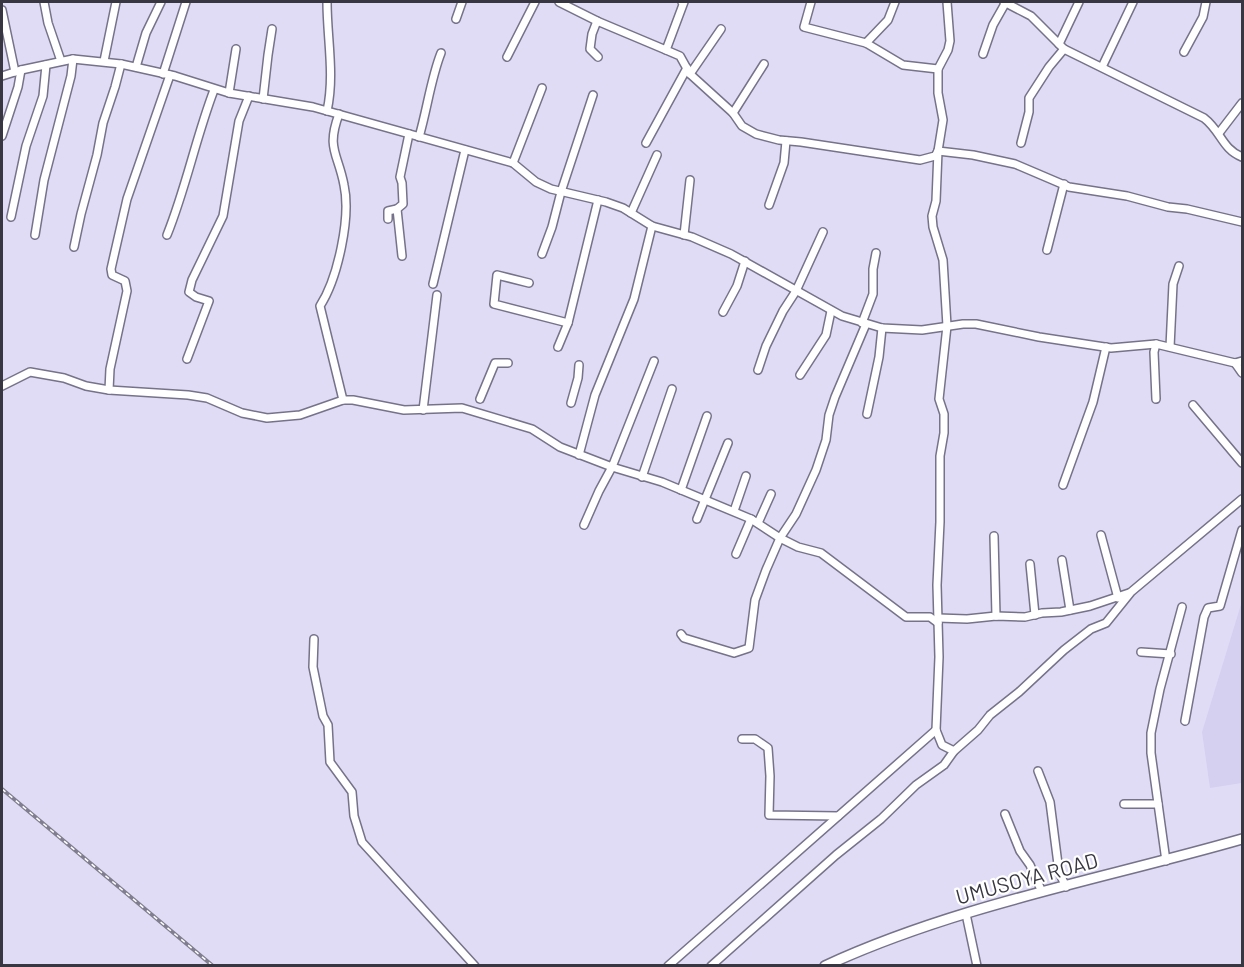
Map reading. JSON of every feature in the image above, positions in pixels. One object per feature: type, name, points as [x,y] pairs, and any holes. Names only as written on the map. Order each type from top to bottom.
[{"type":"main road","name":"UMUSOYA ROAD","points":[[825,966],[878,943],[966,914],[1242,839]]},
{"type":"street","points":[[44,2],[48,24],[61,62]]},
{"type":"street","points":[[104,62],[116,2]]},
{"type":"street","points":[[136,67],[146,33],[160,2]]},
{"type":"street","points":[[109,390],[110,369],[127,291],[125,281],[112,275],[111,269],[127,199],[167,74],[186,2]]},
{"type":"street","points":[[327,2],[332,89],[327,111]]},
{"type":"street","points":[[456,19],[462,2]]},
{"type":"street","points":[[507,57],[535,2]]},
{"type":"street","points":[[560,2],[597,21],[680,56],[688,71],[733,113],[742,126],[756,134],[786,141],[920,160],[935,156],[940,146],[942,120],[938,93],[938,69],[950,41],[947,2]]},
{"type":"street","points":[[666,50],[684,2],[682,2]]},
{"type":"street","points":[[811,2],[804,27],[866,43],[903,65],[938,69]]},
{"type":"street","points":[[866,43],[888,20],[895,2]]},
{"type":"street","points":[[982,54],[1005,2],[1031,16],[1061,46],[1195,112],[1214,125],[1225,146],[1231,152],[1242,157]]},
{"type":"street","points":[[1021,143],[1029,112],[1029,98],[1061,46],[1079,2]]},
{"type":"street","points":[[1102,67],[1133,2]]},
{"type":"street","points":[[1184,52],[1203,17],[1206,2]]},
{"type":"street","points":[[2,10],[18,71],[18,87],[2,136]]},
{"type":"street","points":[[597,21],[590,49],[598,57]]},
{"type":"street","points":[[263,99],[272,29]]},
{"type":"street","points":[[646,143],[688,71],[721,29]]},
{"type":"street","points":[[229,93],[236,49]]},
{"type":"street","points":[[419,137],[430,98],[435,67],[441,53]]},
{"type":"street","points":[[35,235],[44,180],[71,76],[73,59]]},
{"type":"street","points":[[2,76],[73,59],[104,62],[167,74],[214,90],[327,111],[513,163],[536,182],[551,189],[623,208],[652,226],[711,245],[745,261],[831,311],[864,324],[882,328],[922,330],[976,324],[1031,336],[1106,347],[1156,344],[1239,362],[1242,373]]},
{"type":"street","points":[[733,113],[765,63]]},
{"type":"street","points":[[74,247],[103,123],[121,64]]},
{"type":"street","points":[[11,217],[26,146],[43,96],[46,65]]},
{"type":"street","points":[[513,163],[542,88]]},
{"type":"street","points":[[167,235],[214,90]]},
{"type":"street","points":[[542,254],[593,95]]},
{"type":"street","points":[[187,359],[209,301],[189,292],[192,280],[223,216],[239,121],[249,96]]},
{"type":"street","points":[[1219,133],[1242,103]]},
{"type":"street","points":[[339,114],[333,130],[332,147],[344,184],[345,226],[332,284],[321,306],[343,400]]},
{"type":"street","points":[[388,219],[388,211],[398,209],[402,204],[400,177],[409,134]]},
{"type":"street","points":[[769,205],[784,163],[786,141]]},
{"type":"street","points":[[434,284],[465,150]]},
{"type":"street","points":[[938,151],[973,155],[1016,164],[1064,184],[1242,222]]},
{"type":"street","points":[[938,151],[933,227],[943,260],[947,326],[939,399],[944,414],[944,433],[940,456],[936,730],[942,745],[954,751]]},
{"type":"street","points":[[631,213],[657,155]]},
{"type":"street","points":[[684,235],[690,180]]},
{"type":"street","points":[[1047,250],[1064,184]]},
{"type":"street","points":[[558,347],[568,323],[598,200]]},
{"type":"street","points":[[398,209],[402,256]]},
{"type":"street","points":[[579,455],[595,395],[634,299],[652,226]]},
{"type":"street","points":[[758,370],[766,346],[783,311],[796,291],[823,232]]},
{"type":"street","points":[[681,634],[684,638],[734,653],[749,648],[756,600],[780,538],[796,514],[816,470],[826,440],[829,415],[864,324],[873,294],[873,269],[876,253]]},
{"type":"street","points":[[723,312],[737,286],[745,261]]},
{"type":"street","points":[[1170,347],[1173,284],[1179,266]]},
{"type":"street","points":[[529,283],[497,275],[494,304],[568,323]]},
{"type":"street","points":[[423,410],[437,295]]},
{"type":"street","points":[[800,375],[826,335],[831,311]]},
{"type":"street","points":[[867,414],[879,357],[882,328]]},
{"type":"street","points":[[1156,344],[1154,352],[1156,399]]},
{"type":"street","points":[[1064,485],[1093,402],[1106,347]]},
{"type":"street","points":[[584,525],[612,467],[654,361]]},
{"type":"street","points":[[480,399],[495,363],[508,363]]},
{"type":"street","points":[[571,402],[579,365]]},
{"type":"street","points":[[2,385],[30,372],[109,390],[188,394],[207,398],[242,413],[267,417],[300,415],[343,400],[404,410],[462,408],[476,411],[532,429],[560,447],[579,455],[734,511],[798,547],[821,553],[906,617],[930,617],[938,621],[996,616],[1025,617],[1070,610],[1118,598],[1131,592]]},
{"type":"street","points":[[642,477],[672,389]]},
{"type":"street","points":[[1193,405],[1242,463]]},
{"type":"street","points":[[681,490],[707,416]]},
{"type":"street","points":[[697,519],[728,443]]},
{"type":"street","points":[[734,511],[746,476]]},
{"type":"street","points":[[736,554],[771,494]]},
{"type":"street","points":[[711,966],[916,785],[944,765],[954,751],[978,730],[990,714],[1019,692],[1064,650],[1091,629],[1106,623],[1131,592],[1242,502]]},
{"type":"street","points":[[1185,721],[1204,617],[1208,608],[1220,606],[1242,530]]},
{"type":"street","points":[[1101,535],[1118,598]]},
{"type":"street","points":[[994,536],[996,616]]},
{"type":"street","points":[[1062,560],[1070,610]]},
{"type":"street","points":[[1030,564],[1035,615]]},
{"type":"street","points":[[1166,861],[1150,753],[1151,733],[1182,607]]},
{"type":"street","points":[[314,639],[313,668],[323,716],[328,725],[330,762],[352,792],[354,816],[362,842],[475,966]]},
{"type":"street","points":[[1141,652],[1171,654]]},
{"type":"street","points":[[668,966],[936,730]]},
{"type":"street","points":[[742,739],[755,739],[768,747],[769,815],[838,816]]},
{"type":"street","points":[[1038,771],[1050,802],[1059,872],[1066,887]]},
{"type":"street","points":[[1124,804],[1158,804]]},
{"type":"street","points":[[1005,814],[1020,851],[1042,892]]},
{"type":"street","points":[[966,914],[977,966]]},
{"type":"shaded area","points":[[1242,601],[1242,783],[1210,788],[1202,732]]},
{"type":"railway","points":[[2,789],[213,966]]}]
